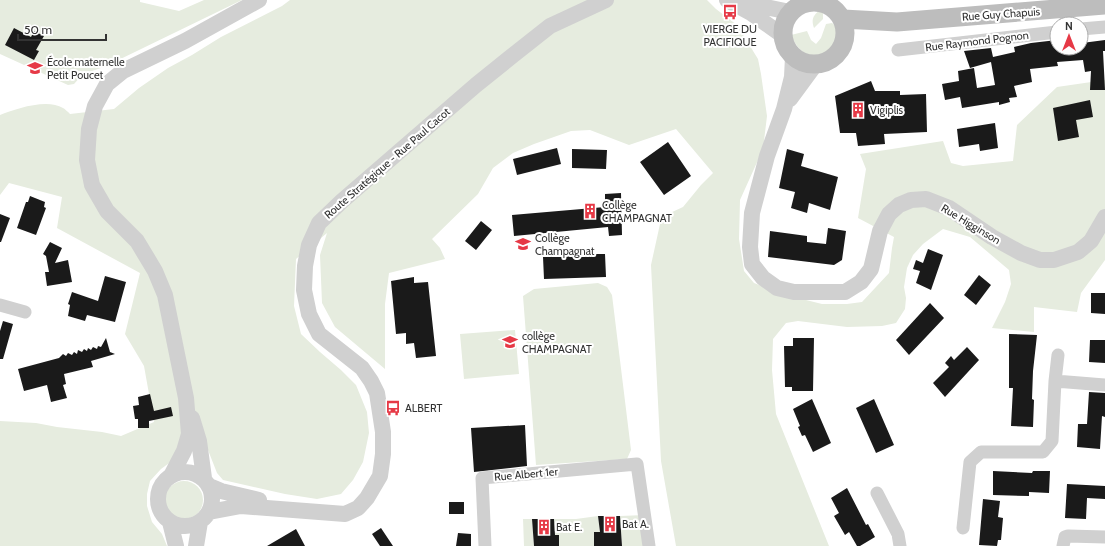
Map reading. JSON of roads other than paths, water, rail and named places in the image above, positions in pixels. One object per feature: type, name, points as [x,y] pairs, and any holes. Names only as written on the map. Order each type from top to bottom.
[{"type":"main road","points":[[808,1],[834,8],[846,34],[840,51],[833,58],[824,63],[815,65],[800,61],[793,57],[784,43],[782,35],[783,27],[790,12],[808,1]]},
{"type":"main road","name":"Rue Guy Chapuis","points":[[1066,16],[1105,5]]},
{"type":"main road","name":"Rue Guy Chapuis","points":[[834,8],[897,22],[1049,17]]},
{"type":"main road","name":"Rue Guy Chapuis","points":[[844,42],[864,32],[897,22]]},
{"type":"street","points":[[196,546],[204,517],[212,503],[212,494],[206,482],[199,441],[186,398],[165,295],[156,271],[137,241],[107,211],[92,185],[87,160],[90,129],[95,106],[107,84],[123,71],[185,41],[259,0]]},
{"type":"street","name":"Route Stratégique - Rue Paul Cacot","points":[[206,482],[221,491],[327,514],[345,514],[358,508],[367,498],[380,476],[383,432],[377,393],[362,368],[319,334],[309,314],[304,290],[305,266],[309,245],[319,223],[342,201],[476,85],[550,26],[606,0]]},
{"type":"street","points":[[726,0],[751,13],[782,35]]},
{"type":"street","points":[[734,0],[750,5],[790,12]]},
{"type":"street","points":[[1089,28],[1105,27]]},
{"type":"street","name":"Rue Raymond Pognon","points":[[898,50],[1049,33]]},
{"type":"street","name":"Rue Higginson","points":[[793,57],[792,77],[784,109],[767,156],[752,213],[750,247],[752,264],[763,278],[777,288],[794,292],[845,292],[861,282],[871,269],[880,231],[889,214],[899,205],[911,200],[926,199],[949,208],[992,238],[1021,253],[1040,260],[1054,260],[1078,252],[1091,241],[1105,216]]},
{"type":"street","name":"Rue Higginson","points":[[784,109],[815,65]]},
{"type":"street","points":[[0,305],[25,312]]},
{"type":"street","points":[[963,528],[970,462],[981,452],[1043,452],[1052,441],[1055,381],[1058,356]]},
{"type":"street","points":[[1055,381],[1105,385]]},
{"type":"street","points":[[172,474],[184,451],[189,434],[186,398]]},
{"type":"street","name":"Rue Albert 1er","points":[[485,546],[482,478],[637,464],[649,546]]},
{"type":"street","points":[[204,517],[193,525],[177,525],[170,522],[159,509],[157,497],[160,485],[165,478],[180,471],[189,471],[197,474],[206,482]]},
{"type":"street","points":[[877,493],[898,534],[900,546]]},
{"type":"street","name":"Route Stratégique - Rue Paul Cacot","points":[[204,517],[241,506],[308,511]]},
{"type":"street","points":[[170,522],[176,546]]},
{"type":"street","points":[[1063,546],[1065,537],[1068,536],[1105,537]]},
{"type":"place","name":"VIERGE DU PACIFIQUE","points":[[730,12]]},
{"type":"place","name":"École maternelle Petit Poucet","points":[[35,68]]},
{"type":"place","name":"Vigiplis","points":[[858,110]]},
{"type":"place","name":"Collège CHAMPAGNAT","points":[[590,211]]},
{"type":"place","name":"Collège Champagnat","points":[[523,244]]},
{"type":"place","name":"collège CHAMPAGNAT","points":[[510,342]]},
{"type":"place","name":"ALBERT","points":[[393,408]]},
{"type":"place","name":"Bat A.","points":[[610,524]]},
{"type":"place","name":"Bat E.","points":[[544,527]]}]
